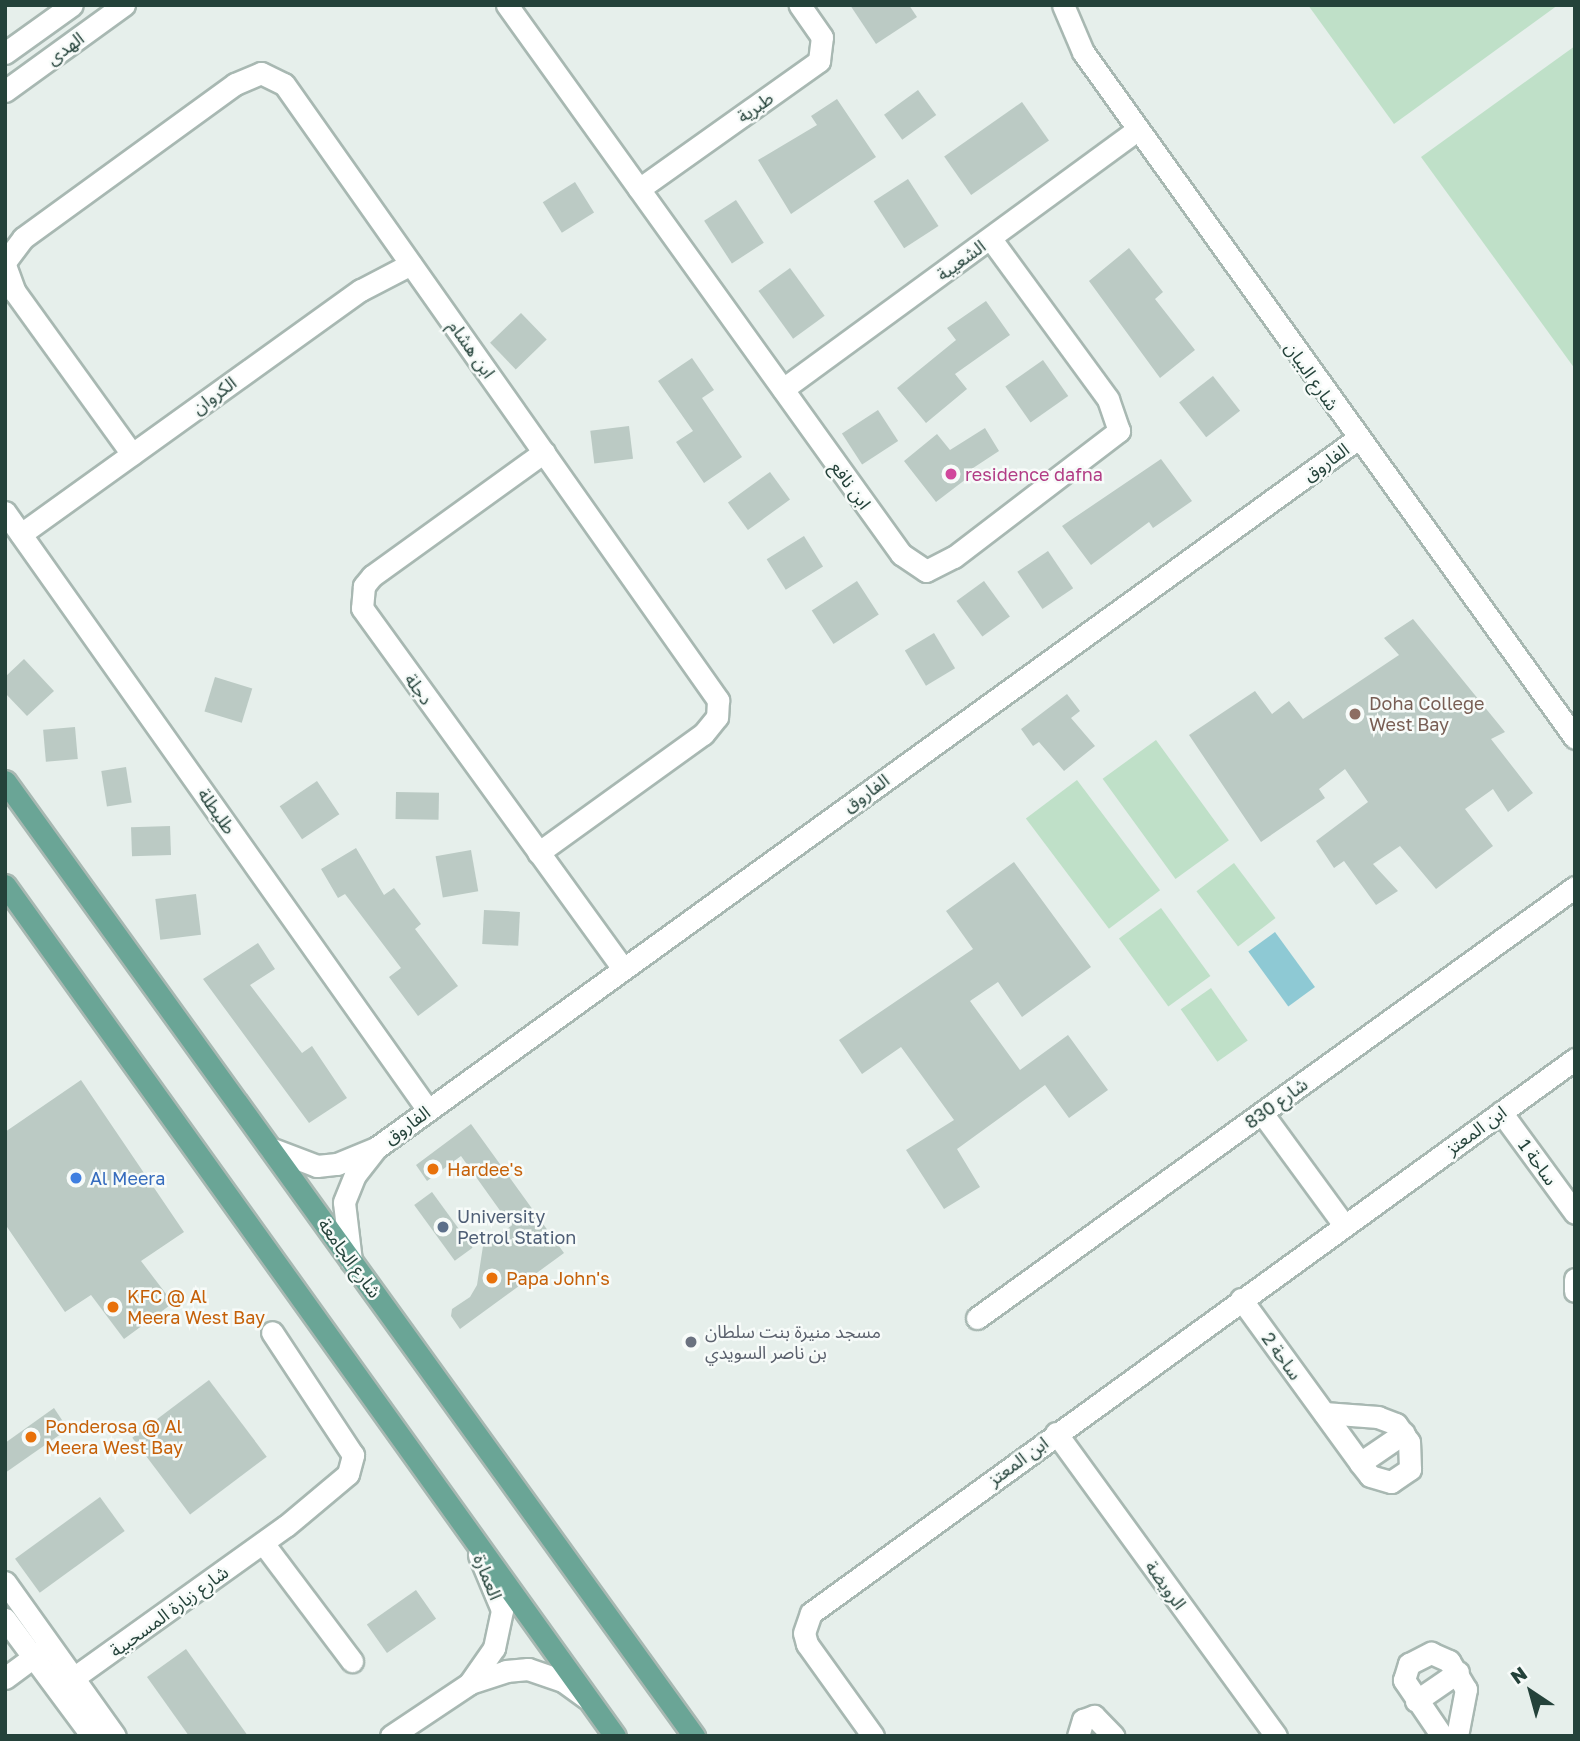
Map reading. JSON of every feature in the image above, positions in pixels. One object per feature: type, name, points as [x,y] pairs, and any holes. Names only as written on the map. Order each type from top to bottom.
[{"type":"main road","name":"شارع الجامعة","points":[[5,781],[694,1736]]},
{"type":"main road","points":[[6,886],[475,1545],[610,1729]]},
{"type":"street","name":"الهدى","points":[[5,53],[72,5]]},
{"type":"street","name":"الهدى","points":[[5,91],[124,5]]},
{"type":"street","name":"ابن نافع","points":[[507,5],[911,564],[932,570],[1119,431],[1108,399],[991,239]]},
{"type":"street","name":"طبرية","points":[[639,189],[819,61],[822,37],[800,5]]},
{"type":"street","name":"شارع البيان","points":[[1063,5],[1083,52],[1357,439],[1575,738]]},
{"type":"street","name":"ابن هشام","points":[[132,454],[15,292],[5,263],[23,239],[235,84],[261,73],[284,84],[713,691],[719,709],[703,734],[538,853]]},
{"type":"street","name":"الشعيبة","points":[[783,390],[1138,129]]},
{"type":"street","name":"الكروان","points":[[21,534],[361,290],[411,264]]},
{"type":"street","name":"الفاروق","points":[[270,1148],[317,1166],[337,1164],[376,1148],[1357,439]]},
{"type":"street","name":"دجلة","points":[[544,452],[372,576],[361,596],[368,619],[623,969]]},
{"type":"street","name":"طليطلة","points":[[5,512],[428,1110]]},
{"type":"street","name":"شارع 830","points":[[977,1318],[1575,887]]},
{"type":"street","name":"ابن المعتز","points":[[873,1736],[807,1644],[804,1633],[811,1613],[1575,1059]]},
{"type":"street","name":"ساحة 1","points":[[1501,1112],[1575,1213]]},
{"type":"street","points":[[1262,1113],[1344,1225]]},
{"type":"street","name":"الفاروق","points":[[351,1261],[344,1202],[355,1175],[376,1148]]},
{"type":"street","points":[[1575,1279],[1575,1291]]},
{"type":"street","name":"ساحة 2","points":[[1241,1299],[1360,1463],[1377,1480],[1391,1482],[1401,1476],[1411,1462],[1404,1433]]},
{"type":"street","name":"شارع زبارة المسحبية","points":[[66,1684],[263,1543],[335,1487],[353,1464],[346,1444],[272,1332]]},
{"type":"street","points":[[1324,1413],[1387,1419],[1404,1433],[1360,1463]]},
{"type":"street","name":"الرويضة","points":[[1056,1433],[1276,1736]]},
{"type":"street","points":[[263,1543],[352,1661]]},
{"type":"street","name":"العمارة","points":[[468,1684],[494,1648],[502,1611],[475,1545]]},
{"type":"street","points":[[5,1582],[42,1651],[66,1684],[115,1736]]},
{"type":"street","points":[[5,1619],[42,1651]]},
{"type":"street","points":[[5,1678],[42,1651]]},
{"type":"street","points":[[1442,1736],[1416,1702],[1404,1680],[1409,1664],[1431,1653],[1440,1655],[1458,1672],[1466,1696],[1457,1736]]},
{"type":"street","name":"العمارة","points":[[391,1736],[468,1684],[506,1671],[539,1671],[575,1689],[610,1729]]},
{"type":"street","points":[[1416,1702],[1458,1672]]},
{"type":"street","points":[[66,1684],[92,1736]]},
{"type":"street","points":[[1079,1736],[1080,1725],[1094,1716],[1113,1736]]},
{"type":"green space","points":[[1308,5],[1558,5],[1394,124]]},
{"type":"green space","points":[[1575,46],[1575,369],[1421,157]]},
{"type":"green space","points":[[1156,740],[1229,840],[1175,879],[1103,779]]},
{"type":"green space","points":[[1077,780],[1160,890],[1109,929],[1026,819]]},
{"type":"green space","points":[[1234,863],[1276,918],[1238,946],[1196,891]]},
{"type":"green space","points":[[1161,908],[1210,976],[1168,1007],[1119,939]]},
{"type":"green space","points":[[1211,988],[1248,1040],[1217,1062],[1181,1009]]},
{"type":"water","points":[[1275,932],[1315,987],[1288,1006],[1248,951]]},
{"type":"building","points":[[850,5],[909,5],[917,17],[876,44]]},
{"type":"building","points":[[918,90],[936,115],[902,140],[884,115]]},
{"type":"building","points":[[837,99],[876,157],[791,214],[758,160],[817,125],[811,116]]},
{"type":"building","points":[[1022,102],[1049,141],[971,195],[944,156]]},
{"type":"building","points":[[908,179],[938,226],[904,248],[874,201]]},
{"type":"building","points":[[575,182],[594,213],[562,233],[543,202]]},
{"type":"building","points":[[736,200],[764,243],[732,263],[704,221]]},
{"type":"building","points":[[1129,248],[1163,292],[1155,299],[1195,350],[1160,378],[1089,281]]},
{"type":"building","points":[[790,268],[825,316],[793,339],[758,291]]},
{"type":"building","points":[[986,301],[1010,335],[955,374],[967,389],[926,423],[897,388],[956,340],[947,328]]},
{"type":"building","points":[[521,313],[547,340],[516,369],[490,343]]},
{"type":"building","points":[[692,358],[714,390],[702,398],[742,457],[704,483],[676,442],[693,431],[658,381]]},
{"type":"building","points":[[1043,360],[1068,396],[1031,422],[1005,386]]},
{"type":"building","points":[[1213,376],[1240,411],[1206,437],[1179,402]]},
{"type":"building","points":[[878,410],[898,441],[862,464],[842,433]]},
{"type":"building","points":[[629,426],[633,459],[594,464],[590,431]]},
{"type":"building","points":[[985,428],[999,451],[967,472],[970,476],[936,502],[904,461],[937,434],[950,450]]},
{"type":"building","points":[[1161,459],[1192,501],[1153,528],[1149,522],[1091,565],[1062,526]]},
{"type":"building","points":[[770,472],[790,500],[748,530],[728,503]]},
{"type":"building","points":[[804,536],[823,567],[786,590],[767,559]]},
{"type":"building","points":[[1048,551],[1073,588],[1042,609],[1017,572]]},
{"type":"building","points":[[857,581],[879,615],[833,644],[812,610]]},
{"type":"building","points":[[984,581],[1010,617],[982,637],[956,601]]},
{"type":"building","points":[[1413,619],[1505,732],[1491,739],[1533,793],[1508,812],[1493,789],[1465,809],[1493,846],[1436,889],[1400,846],[1373,864],[1398,891],[1376,905],[1344,861],[1334,868],[1316,841],[1368,802],[1345,769],[1319,789],[1325,798],[1261,842],[1189,735],[1255,691],[1272,714],[1289,701],[1303,719],[1399,655],[1384,638]]},
{"type":"building","points":[[934,633],[955,668],[926,686],[905,651]]},
{"type":"building","points":[[24,659],[54,691],[27,716],[5,693],[5,677]]},
{"type":"building","points":[[215,677],[252,688],[242,723],[204,711]]},
{"type":"building","points":[[1067,694],[1080,711],[1071,718],[1095,746],[1064,771],[1039,742],[1033,746],[1021,729]]},
{"type":"building","points":[[75,727],[78,759],[46,762],[43,730]]},
{"type":"building","points":[[126,767],[132,803],[107,806],[101,771]]},
{"type":"building","points":[[317,781],[339,814],[302,839],[280,806]]},
{"type":"building","points":[[396,792],[439,793],[439,820],[396,819]]},
{"type":"building","points":[[170,826],[171,855],[132,856],[131,827]]},
{"type":"building","points":[[356,848],[384,895],[394,888],[421,924],[415,929],[458,986],[418,1016],[389,977],[401,968],[345,894],[338,898],[321,869]]},
{"type":"building","points":[[471,850],[478,891],[443,898],[436,856]]},
{"type":"building","points":[[1014,862],[1091,967],[1022,1017],[998,982],[970,1001],[1020,1070],[1068,1035],[1108,1090],[1069,1118],[1045,1085],[957,1149],[980,1187],[944,1209],[906,1150],[954,1120],[901,1047],[862,1074],[839,1040],[973,949],[946,911]]},
{"type":"building","points":[[196,894],[201,935],[160,940],[155,899]]},
{"type":"building","points":[[484,910],[520,912],[518,946],[482,944]]},
{"type":"building","points":[[258,943],[275,969],[250,985],[302,1053],[312,1046],[347,1098],[309,1123],[203,979]]},
{"type":"building","name":"Al Meera","points":[[81,1080],[184,1232],[141,1261],[173,1303],[124,1339],[91,1295],[65,1312],[5,1224],[5,1132]]},
{"type":"building","points":[[471,1124],[564,1253],[460,1329],[451,1316],[452,1309],[470,1297],[477,1285],[483,1246],[511,1226],[461,1156],[427,1181],[416,1165]]},
{"type":"building","name":"University Petrol Station","points":[[432,1192],[473,1248],[455,1261],[414,1205]]},
{"type":"building","points":[[209,1380],[267,1457],[190,1514],[132,1438]]},
{"type":"building","points":[[54,1408],[68,1429],[5,1473],[5,1443]]},
{"type":"building","points":[[100,1497],[125,1531],[40,1593],[15,1559]]},
{"type":"building","points":[[416,1590],[436,1619],[387,1653],[367,1624]]},
{"type":"building","points":[[186,1649],[248,1736],[189,1736],[147,1677]]},
{"type":"place","name":"residence dafna","points":[[951,474]]},
{"type":"place","name":"Doha College West Bay","points":[[1355,714]]},
{"type":"place","name":"Hardee's","points":[[433,1169]]},
{"type":"place","name":"Al Meera","points":[[76,1178]]},
{"type":"place","name":"University Petrol Station","points":[[443,1227]]},
{"type":"place","name":"Papa John's","points":[[492,1278]]},
{"type":"place","name":"KFC @ Al Meera West Bay","points":[[113,1307]]},
{"type":"place","name":"مسجد منيرة بنت سلطان بن ناصر السويدي","points":[[691,1342]]},
{"type":"place","name":"Ponderosa @ Al Meera West Bay","points":[[31,1437]]}]
